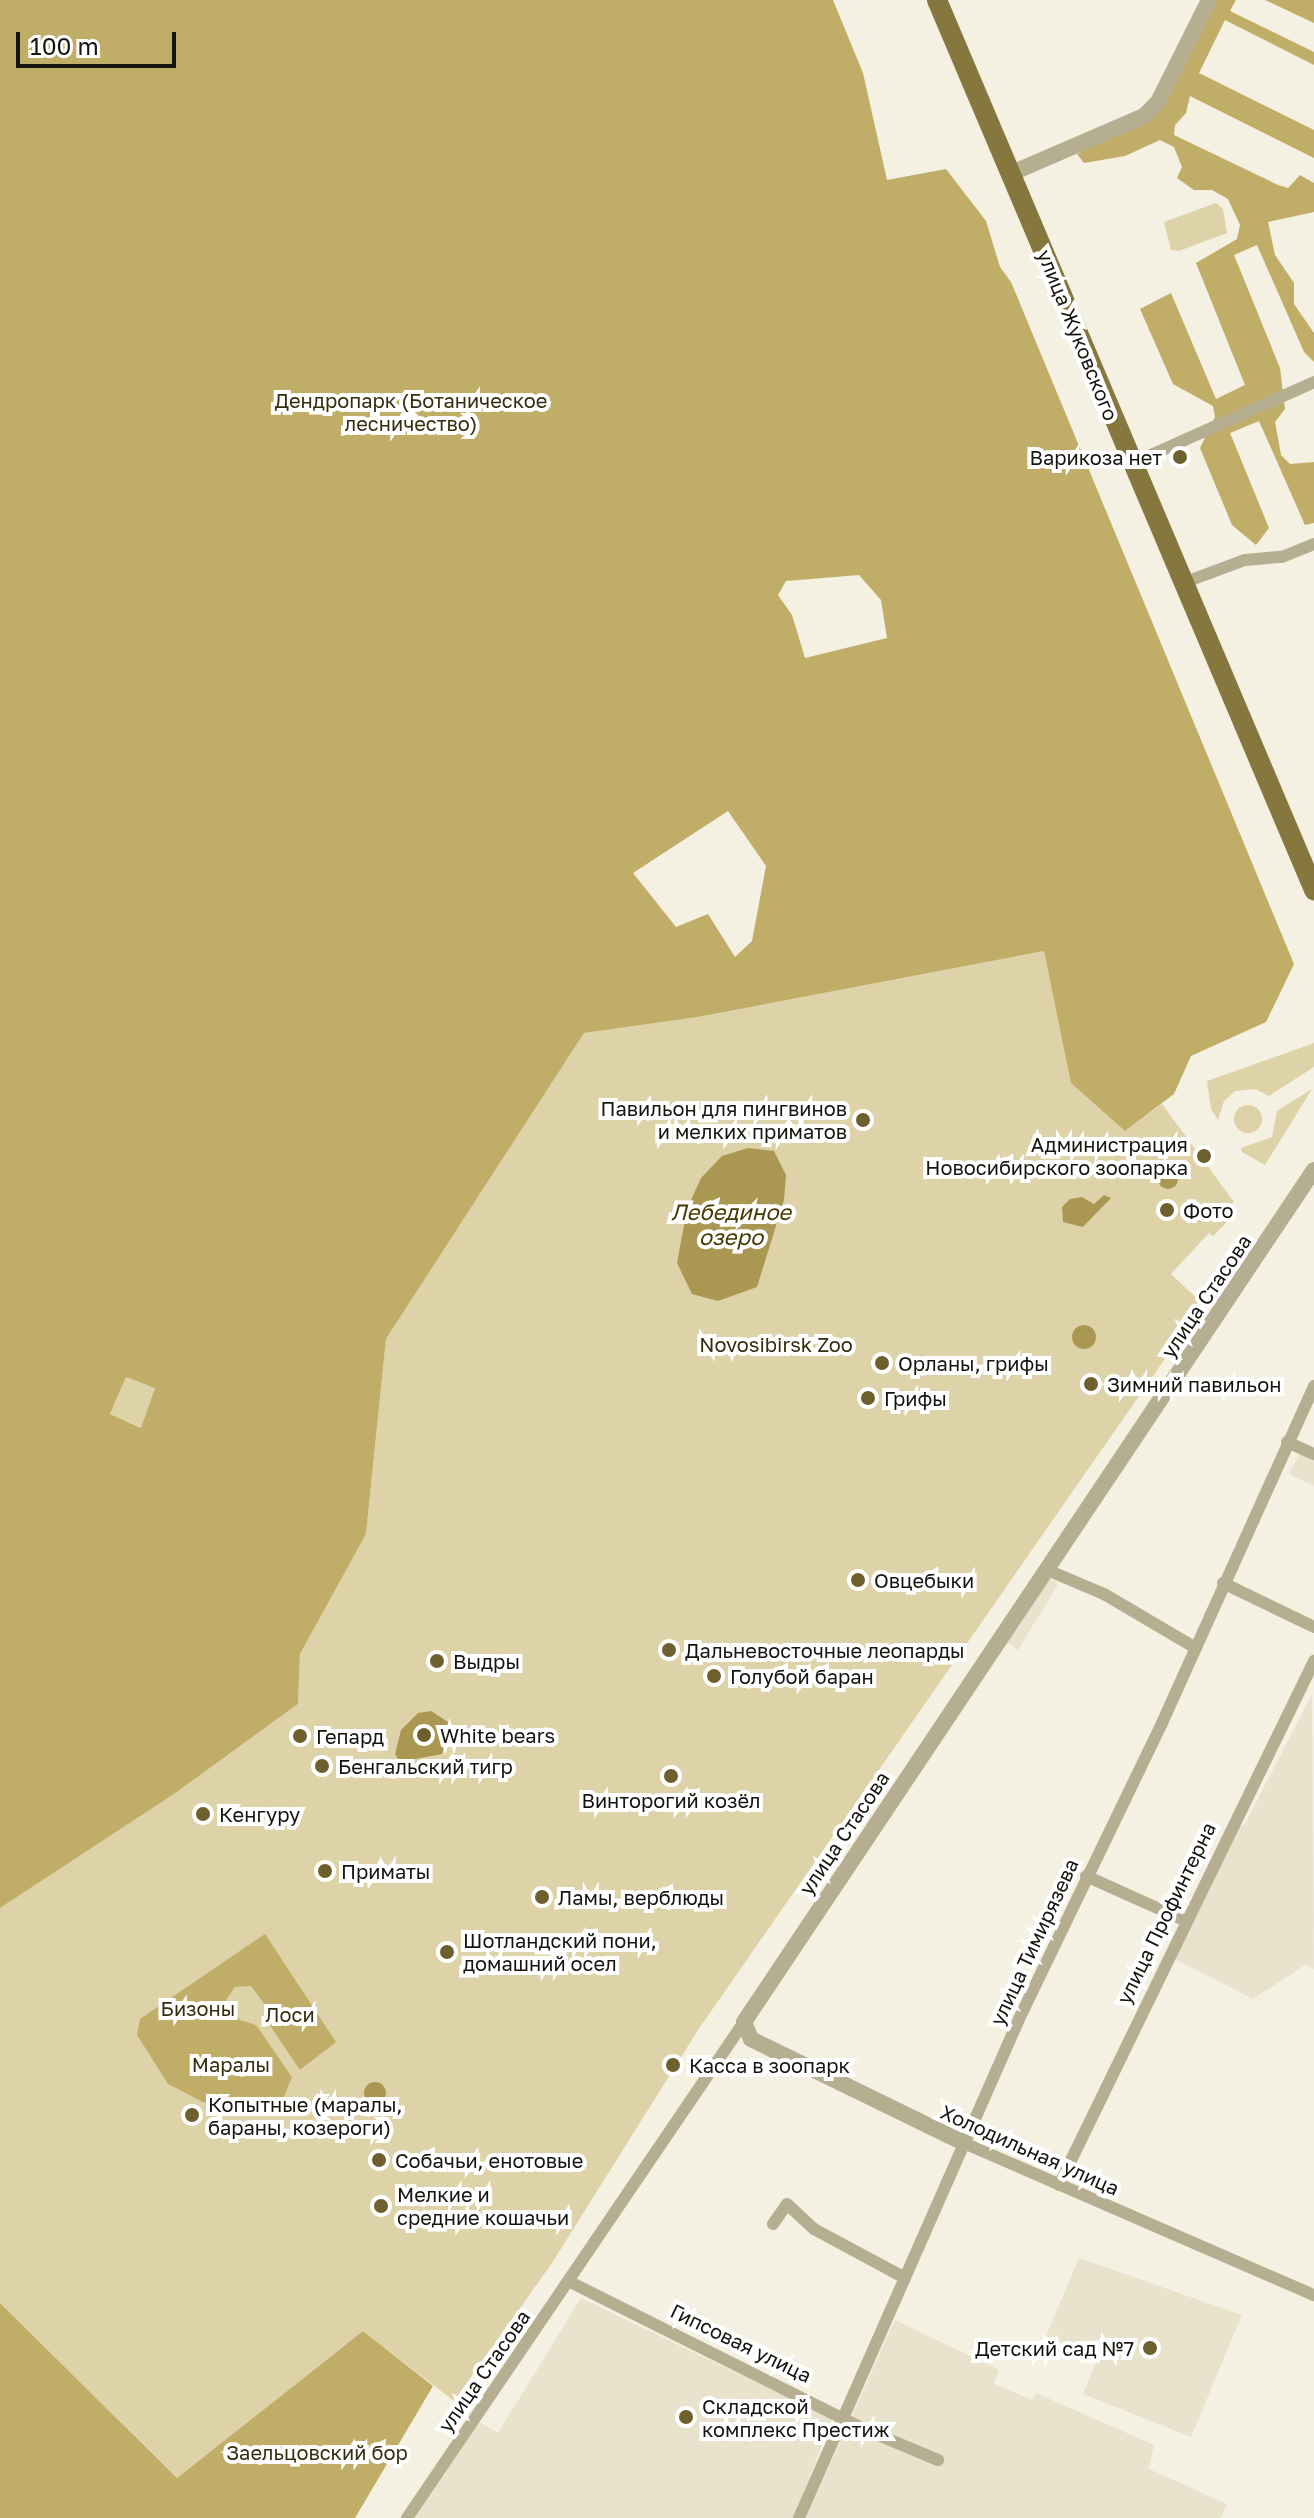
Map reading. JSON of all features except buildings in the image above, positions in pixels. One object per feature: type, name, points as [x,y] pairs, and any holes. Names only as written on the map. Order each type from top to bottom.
[{"type":"main road","name":"улица Жуковского","points":[[937,0],[1314,890]]},
{"type":"street","points":[[1012,173],[1144,116],[1158,102],[1209,0]]},
{"type":"street","points":[[1131,464],[1314,382]]},
{"type":"street","points":[[1183,583],[1245,560],[1282,557],[1314,544]]},
{"type":"street","name":"улица Стасова","points":[[407,2518],[570,2282],[1314,1170]]},
{"type":"street","name":"улица Тимирязева","points":[[799,2518],[841,2414],[903,2277],[1314,1386]]},
{"type":"street","points":[[1287,1442],[1314,1454]]},
{"type":"street","points":[[1045,1569],[1104,1594],[1194,1647]]},
{"type":"street","points":[[1223,1583],[1314,1627]]},
{"type":"street","name":"улица Профинтерна","points":[[1059,2185],[1184,1920],[1314,1661]]},
{"type":"street","points":[[1086,1876],[1184,1920]]},
{"type":"street","name":"Холодильная улица","points":[[744,2022],[751,2039],[964,2143],[1314,2295]]},
{"type":"street","points":[[773,2224],[787,2204],[814,2229],[903,2277]]},
{"type":"street","name":"Гипсовая улица","points":[[570,2282],[841,2414],[857,2426],[938,2460]]},
{"type":"shaded area","points":[[1300,1452],[1314,1460],[1314,1486],[1289,1474]]},
{"type":"shaded area","points":[[1045,1576],[1058,1584],[1018,1650],[1005,1641]]},
{"type":"shaded area","points":[[1312,1694],[1314,1969],[1305,1965],[1253,1999],[1172,1958],[1233,1830],[1245,1824]]},
{"type":"shaded area","name":"Детский сад №7","points":[[1079,2258],[1242,2315],[1191,2437],[1083,2394],[1097,2359],[1046,2336]]},
{"type":"shaded area","points":[[581,2298],[832,2419],[794,2518],[413,2518],[478,2421],[498,2433]]},
{"type":"shaded area","points":[[895,2320],[999,2370],[994,2384],[1032,2400],[1036,2393],[1154,2445],[1149,2469],[1227,2504],[1220,2518],[806,2518]]},
{"type":"green space","name":"Дендропарк (Ботаническое лесничество)","points":[[0,0],[833,0],[863,73],[887,180],[946,169],[986,221],[1000,267],[1011,282],[1294,964],[1266,1022],[1191,1056],[1174,1094],[1125,1131],[1071,1083],[1044,951],[698,1017],[584,1033],[386,1339],[366,1534],[300,1654],[298,1704],[174,1794],[0,1908]],"holes":[[[859,575],[881,600],[887,638],[805,658],[792,615],[778,595],[786,581]],[[728,811],[766,866],[752,941],[735,957],[708,914],[676,927],[633,873]],[[126,1377],[155,1388],[141,1428],[110,1414]]]},
{"type":"green space","points":[[1213,0],[1236,0],[1230,11],[1314,52],[1314,65],[1225,20],[1199,73],[1314,130],[1314,158],[1190,96],[1186,113],[1175,125],[1174,135],[1278,185],[1288,188],[1300,175],[1314,183],[1314,212],[1268,222],[1275,255],[1294,283],[1294,304],[1314,333],[1314,362],[1304,352],[1257,245],[1234,255],[1280,368],[1285,409],[1275,422],[1281,455],[1290,464],[1314,462],[1314,523],[1305,525],[1259,421],[1230,433],[1269,528],[1256,545],[1232,525],[1200,448],[1215,417],[1213,406],[1173,384],[1140,309],[1171,293],[1216,399],[1245,385],[1196,263],[1237,239],[1240,225],[1228,199],[1212,190],[1194,190],[1177,178],[1182,167],[1174,147],[1160,140],[1125,156],[1084,163],[1077,154],[1148,117]]},
{"type":"green space","points":[[1265,0],[1314,0],[1314,23]]},
{"type":"green space","points":[[1216,203],[1223,209],[1227,233],[1179,251],[1171,250],[1164,222]]},
{"type":"green space","name":"Novosibirsk Zoo","points":[[1044,951],[1072,1083],[1125,1131],[1162,1104],[1234,1202],[1221,1212],[1227,1222],[1213,1236],[1209,1233],[1171,1274],[1203,1304],[698,2030],[552,2263],[454,2401],[363,2331],[177,2478],[0,2303],[0,1908],[174,1794],[298,1704],[300,1654],[366,1534],[386,1339],[584,1033],[698,1017]]},
{"type":"green space","points":[[1314,1043],[1314,1067],[1269,1096],[1255,1089],[1235,1091],[1224,1101],[1218,1120],[1211,1109],[1207,1081]]},
{"type":"green space","points":[[1312,1089],[1265,1165],[1242,1152],[1241,1148],[1272,1137],[1277,1111]]},
{"type":"green space","points":[[1248,1105],[1258,1109],[1262,1119],[1258,1129],[1248,1133],[1238,1129],[1234,1119],[1238,1109]]},
{"type":"green space","points":[[126,1377],[155,1387],[142,1428],[110,1414]]},
{"type":"green space","points":[[265,1934],[336,2042],[300,2070],[265,2018],[266,2006],[251,1986],[235,1987],[226,2000],[240,2020],[256,2025],[292,2077],[276,2116],[203,2102],[168,2084],[137,2035],[140,2019]]},
{"type":"green space","name":"Заельцовский бор","points":[[0,2303],[177,2478],[363,2331],[433,2386],[355,2518],[0,2518]]},
{"type":"water","name":"Лебединое озеро","points":[[748,1148],[774,1151],[786,1175],[784,1200],[757,1287],[718,1301],[692,1294],[677,1263],[687,1209],[701,1178],[722,1156]]},
{"type":"water","points":[[1168,1169],[1175,1172],[1178,1179],[1175,1186],[1168,1189],[1161,1186],[1158,1179],[1161,1172]]},
{"type":"water","points":[[1104,1195],[1111,1198],[1083,1227],[1063,1222],[1062,1207],[1070,1199],[1082,1197],[1094,1204]]},
{"type":"water","points":[[1084,1325],[1095,1332],[1096,1337],[1089,1348],[1084,1349],[1073,1342],[1072,1337],[1079,1326]]},
{"type":"water","name":"White bears","points":[[431,1711],[451,1724],[442,1754],[400,1762],[395,1754],[401,1730],[418,1713]]},
{"type":"water","points":[[375,2082],[383,2085],[386,2093],[383,2101],[375,2104],[367,2101],[364,2093],[367,2085]]},
{"type":"place","name":"Варикоза нет","points":[[1180,457]]},
{"type":"place","name":"Павильон для пингвинов и мелких приматов","points":[[863,1120]]},
{"type":"place","name":"Администрация Новосибирского зоопарка","points":[[1204,1156]]},
{"type":"place","name":"Фото","points":[[1167,1210]]},
{"type":"place","name":"Орланы, грифы","points":[[882,1363]]},
{"type":"place","name":"Зимний павильон","points":[[1091,1384]]},
{"type":"place","name":"Грифы","points":[[868,1398]]},
{"type":"place","name":"Овцебыки","points":[[858,1580]]},
{"type":"place","name":"Дальневосточные леопарды","points":[[669,1650]]},
{"type":"place","name":"Выдры","points":[[437,1661]]},
{"type":"place","name":"Голубой баран","points":[[714,1676]]},
{"type":"place","name":"White bears","points":[[424,1735]]},
{"type":"place","name":"Гепард","points":[[300,1736]]},
{"type":"place","name":"Бенгальский тигр","points":[[322,1766]]},
{"type":"place","name":"Винторогий козёл","points":[[671,1776]]},
{"type":"place","name":"Кенгуру","points":[[203,1814]]},
{"type":"place","name":"Приматы","points":[[325,1871]]},
{"type":"place","name":"Ламы, верблюды","points":[[542,1897]]},
{"type":"place","name":"Шотландский пони, домашний осел","points":[[447,1952]]},
{"type":"place","name":"Касса в зоопарк","points":[[673,2065]]},
{"type":"place","name":"Копытные (маралы, бараны, козероги)","points":[[192,2115]]},
{"type":"place","name":"Собачьи, енотовые","points":[[379,2160]]},
{"type":"place","name":"Мелкие и средние кошачьи","points":[[381,2206]]},
{"type":"place","name":"Детский сад №7","points":[[1150,2348]]},
{"type":"place","name":"Складской комплекс Престиж","points":[[686,2417]]},
{"type":"park label","name":"Бизоны","points":[[198,2008]]},
{"type":"park label","name":"Лоси","points":[[290,2014]]},
{"type":"park label","name":"Маралы","points":[[231,2064]]}]
